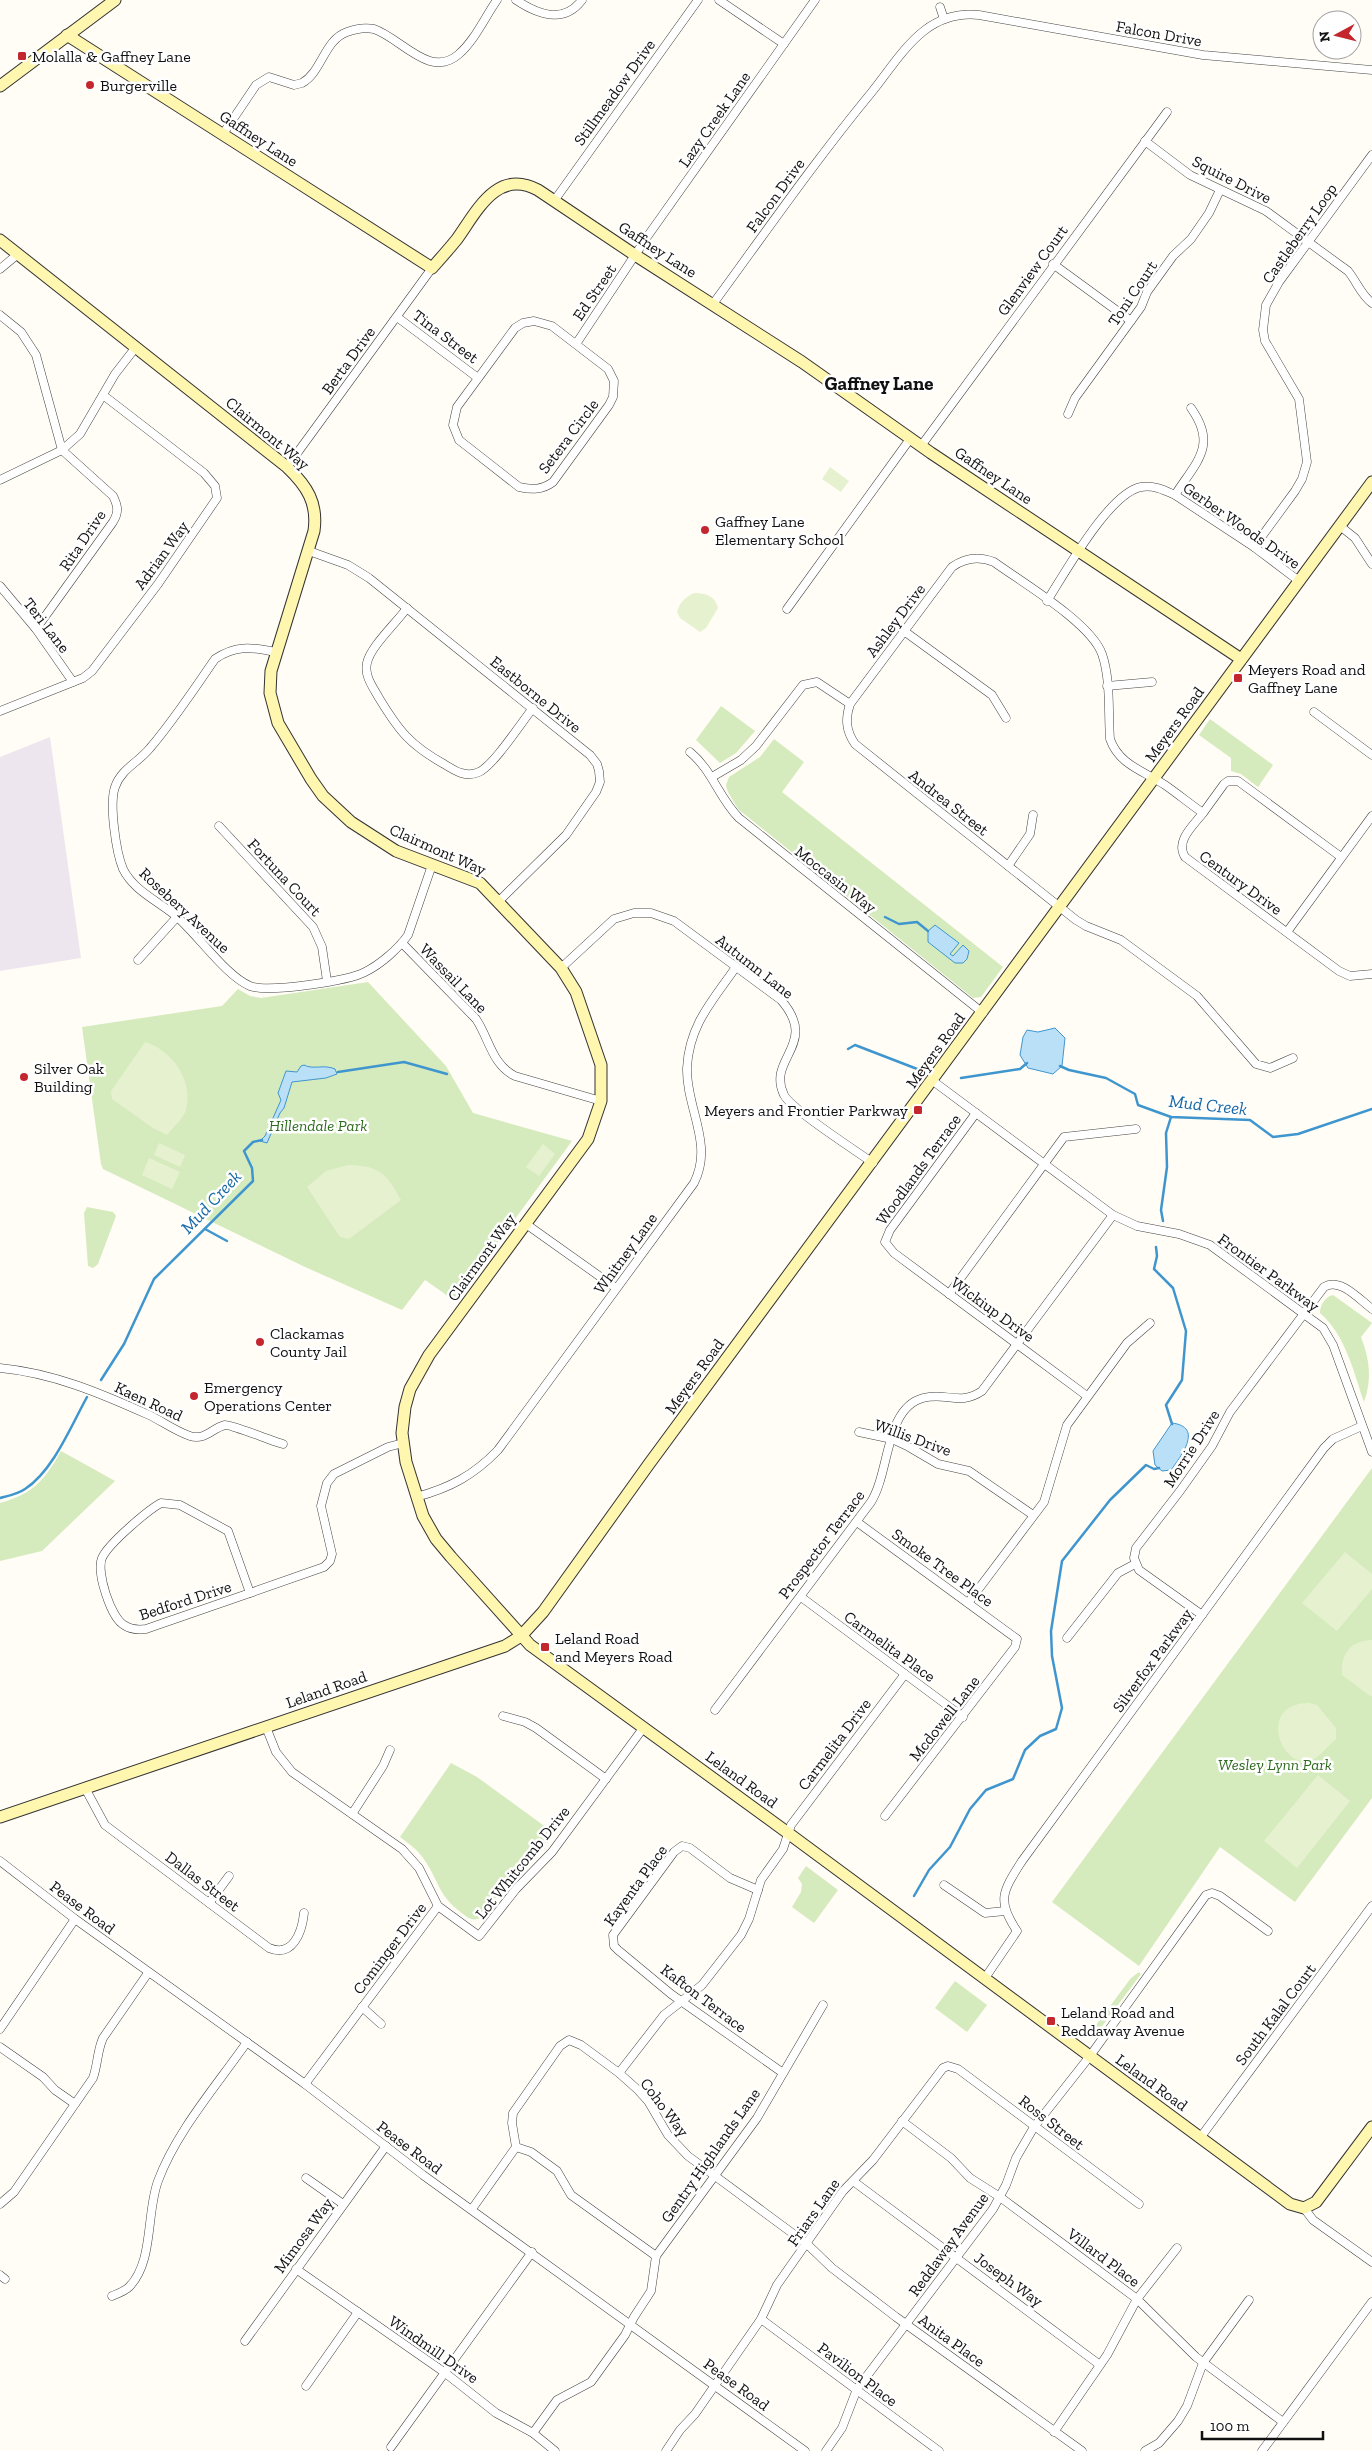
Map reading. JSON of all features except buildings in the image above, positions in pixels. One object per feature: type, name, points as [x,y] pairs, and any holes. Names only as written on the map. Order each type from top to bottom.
[{"type":"street","points":[[0,86],[115,0]]},
{"type":"street","points":[[223,134],[258,82],[268,77],[294,85],[302,83],[332,43],[343,34],[356,29],[375,30],[420,58],[433,62],[446,60],[458,54],[466,46],[497,0]]},
{"type":"street","points":[[516,0],[532,11],[552,16],[570,11],[582,0]]},
{"type":"street","name":"Stillmeadow Drive","points":[[554,201],[698,0]]},
{"type":"street","points":[[719,0],[784,44]]},
{"type":"street","name":"Lazy Creek Lane","points":[[635,255],[815,0]]},
{"type":"street","points":[[940,6],[944,19]]},
{"type":"street","name":"Falcon Drive","points":[[713,304],[848,120],[915,38],[933,24],[944,19],[962,15],[979,15],[1203,55],[1372,70]]},
{"type":"street","name":"Gaffney Lane","points":[[67,35],[432,268],[489,195],[503,186],[526,184],[802,362],[921,446],[1241,659]]},
{"type":"street","name":"Glenview Court","points":[[921,446],[1053,264],[1167,112]]},
{"type":"street","name":"Squire Drive","points":[[1145,141],[1190,175],[1257,206],[1308,242],[1348,271],[1362,293],[1372,303]]},
{"type":"street","name":"Castleberry Loop","points":[[1254,547],[1295,490],[1306,471],[1307,450],[1299,399],[1269,348],[1263,330],[1266,306],[1279,282],[1372,155]]},
{"type":"street","name":"Toni Court","points":[[1068,414],[1075,398],[1141,307],[1147,292],[1173,256],[1190,240],[1209,213],[1220,190]]},
{"type":"street","name":"Clairmont Way","points":[[0,240],[287,467],[306,487],[315,510],[314,531],[309,552],[276,652],[270,683],[273,708],[283,733],[311,779],[335,808],[365,833],[396,851],[471,878],[499,901],[561,968],[576,992],[597,1050],[602,1077],[601,1101],[588,1139],[420,1370],[405,1407],[403,1443],[416,1497],[423,1516],[436,1539],[522,1636]]},
{"type":"street","points":[[0,270],[18,254]]},
{"type":"street","name":"Ed Street","points":[[576,344],[635,255]]},
{"type":"street","points":[[1053,264],[1131,321]]},
{"type":"street","name":"Berta Drive","points":[[287,467],[432,268]]},
{"type":"street","points":[[0,314],[21,332],[36,355],[62,450]]},
{"type":"street","name":"Tina Street","points":[[396,317],[478,378]]},
{"type":"street","name":"Setera Circle","points":[[534,321],[546,323],[608,369],[614,381],[614,391],[609,405],[548,486],[530,490],[519,487],[459,440],[453,425],[455,413],[478,378],[515,328],[523,323],[534,321]]},
{"type":"street","points":[[0,480],[62,450],[80,434],[103,395],[136,347]]},
{"type":"street","name":"Adrian Way","points":[[0,711],[73,682],[92,671],[158,584],[217,498],[215,486],[204,473],[103,395]]},
{"type":"street","points":[[1174,495],[1202,453],[1205,443],[1203,426],[1191,408]]},
{"type":"street","points":[[787,609],[910,438]]},
{"type":"street","name":"Rita Drive","points":[[36,629],[116,516],[118,506],[113,496],[62,450]]},
{"type":"street","name":"Meyers Road","points":[[522,1636],[542,1612],[1372,482]]},
{"type":"street","name":"Gerber Woods Drive","points":[[1047,601],[1108,510],[1122,496],[1142,487],[1152,487],[1174,495],[1254,547],[1299,581]]},
{"type":"street","points":[[1340,526],[1355,538],[1372,564]]},
{"type":"street","name":"Eastborne Drive","points":[[309,552],[359,572],[533,708],[590,755],[598,764],[600,782],[596,792],[566,835],[499,901]]},
{"type":"street","name":"Ashley Drive","points":[[850,704],[952,567],[967,560],[979,558],[994,562],[1047,601]]},
{"type":"street","name":"Teri Lane","points":[[0,586],[36,629],[73,682]]},
{"type":"street","points":[[1047,601],[1084,628],[1096,642],[1104,662],[1110,739],[1113,748],[1129,764],[1203,813],[1224,784],[1228,781],[1238,781],[1341,857]]},
{"type":"street","points":[[407,608],[370,654],[366,670],[369,680],[396,726],[420,751],[459,773],[468,775],[478,773],[491,763],[533,708]]},
{"type":"street","points":[[904,630],[992,695],[1006,718]]},
{"type":"street","name":"Rosebery Avenue","points":[[276,652],[242,647],[228,651],[215,659],[151,748],[124,772],[115,786],[113,806],[119,855],[124,869],[138,888],[177,917],[235,976],[249,986],[268,990],[351,978],[366,972],[402,943]]},
{"type":"street","points":[[712,777],[741,760],[756,746],[803,685],[816,682],[850,704]]},
{"type":"street","points":[[1107,686],[1152,682]]},
{"type":"street","name":"Andrea Street","points":[[850,704],[847,721],[850,735],[855,744],[1060,907],[1086,926],[1121,940],[1197,996],[1256,1064],[1270,1068],[1293,1058]]},
{"type":"street","points":[[1314,712],[1372,755]]},
{"type":"street","name":"Moccasin Way","points":[[690,752],[703,763],[729,808],[751,828],[983,1013]]},
{"type":"street","name":"Century Drive","points":[[1203,813],[1181,843],[1181,851],[1185,857],[1339,971],[1350,976],[1372,974]]},
{"type":"street","points":[[1008,866],[1030,834],[1033,815]]},
{"type":"street","points":[[1287,932],[1372,816]]},
{"type":"street","name":"Fortuna Court","points":[[219,826],[313,927],[322,947],[327,981]]},
{"type":"street","name":"Wassail Lane","points":[[432,864],[412,926],[402,943],[476,1019],[485,1032],[495,1058],[504,1069],[515,1076],[601,1101]]},
{"type":"street","name":"Autumn Lane","points":[[561,968],[614,919],[642,912],[658,914],[674,921],[781,1000],[794,1018],[796,1037],[794,1046],[784,1062],[781,1078],[784,1095],[790,1104],[872,1163]]},
{"type":"street","points":[[138,960],[177,917]]},
{"type":"street","name":"Whitney Lane","points":[[416,1497],[458,1482],[476,1470],[498,1450],[698,1174],[702,1156],[702,1144],[687,1082],[689,1050],[696,1024],[736,967]]},
{"type":"street","name":"Frontier Parkway","points":[[933,1081],[1113,1215],[1137,1226],[1179,1234],[1210,1245],[1304,1313],[1329,1336],[1372,1452]]},
{"type":"street","name":"Woodlands Terrace","points":[[885,1242],[890,1230],[976,1113]]},
{"type":"street","points":[[949,1294],[1064,1137],[1136,1129]]},
{"type":"street","name":"Prospector Terrace","points":[[715,1710],[857,1522],[877,1492],[897,1421],[902,1410],[923,1398],[934,1396],[966,1399],[982,1391],[1113,1215]]},
{"type":"street","points":[[526,1224],[616,1288]]},
{"type":"street","name":"Wickiup Drive","points":[[885,1242],[894,1253],[1088,1396]]},
{"type":"street","name":"Morrie Drive","points":[[1135,1564],[1136,1548],[1212,1446],[1230,1412],[1324,1286],[1330,1284],[1341,1286],[1372,1309]]},
{"type":"street","points":[[968,1603],[1048,1494],[1063,1433],[1127,1343],[1150,1323]]},
{"type":"street","name":"Kaen Road","points":[[0,1368],[39,1373],[76,1384],[149,1415],[190,1436],[204,1436],[224,1426],[231,1425],[263,1439],[283,1444]]},
{"type":"street","name":"Silverfox Parkway","points":[[1005,1910],[1004,1892],[1022,1861],[1324,1448],[1333,1439],[1362,1426]]},
{"type":"street","name":"Willis Drive","points":[[859,1432],[909,1446],[938,1464],[959,1467],[978,1476],[1033,1515]]},
{"type":"street","name":"Bedford Drive","points":[[250,1593],[228,1531],[174,1503],[162,1503],[151,1509],[107,1551],[100,1564],[101,1577],[114,1616],[122,1625],[133,1630],[146,1629],[324,1568],[330,1561],[332,1554],[321,1506],[327,1483],[334,1474],[388,1447],[403,1443]]},
{"type":"street","name":"Smoke Tree Place","points":[[857,1522],[1013,1634]]},
{"type":"street","points":[[1067,1638],[1118,1573],[1135,1564],[1147,1577],[1202,1615]]},
{"type":"street","name":"Carmelita Place","points":[[801,1597],[963,1717]]},
{"type":"street","name":"Mcdowell Lane","points":[[885,1816],[963,1717],[1014,1647],[1017,1639],[1013,1634]]},
{"type":"street","name":"Leland Road","points":[[0,1817],[506,1646],[522,1636],[530,1645],[644,1727],[1287,2202],[1304,2208]]},
{"type":"street","name":"Carmelita Drive","points":[[619,2073],[664,2015],[702,1985],[741,1935],[749,1920],[758,1890],[768,1867],[783,1849],[791,1825],[905,1674]]},
{"type":"street","points":[[503,1716],[525,1722],[536,1728],[606,1779]]},
{"type":"street","name":"Lot Whitcomb Drive","points":[[266,1727],[276,1752],[292,1772],[402,1848],[412,1859],[438,1906],[479,1936],[516,1890],[552,1852],[644,1727]]},
{"type":"street","points":[[352,1814],[383,1766],[390,1750]]},
{"type":"street","name":"Dallas Street","points":[[85,1788],[105,1825],[269,1948],[276,1951],[289,1948],[302,1932],[304,1913]]},
{"type":"street","name":"Kayenta Place","points":[[612,1941],[613,1935],[674,1852],[682,1846],[690,1848],[730,1878],[758,1890]]},
{"type":"street","name":"Pease Road","points":[[0,1861],[75,1919],[305,2084],[386,2146],[805,2451]]},
{"type":"street","points":[[209,1903],[229,1876]]},
{"type":"street","points":[[944,1885],[985,1913],[1005,1910],[1018,1931],[985,1978]]},
{"type":"street","name":"Reddaway Avenue","points":[[826,2451],[842,2428],[857,2389],[1000,2197],[1016,2158],[1034,2127],[1090,2056],[1206,1895],[1212,1892],[1220,1896],[1268,1932]]},
{"type":"street","name":"Cominger Drive","points":[[305,2084],[438,1906]]},
{"type":"street","name":"South Kalal Court","points":[[1200,2138],[1372,1906]]},
{"type":"street","points":[[0,2029],[75,1919]]},
{"type":"street","name":"Kafton Terrace","points":[[612,1941],[618,1950],[672,1994],[783,2073]]},
{"type":"street","points":[[0,2204],[14,2192],[93,2078],[98,2050],[103,2038],[148,1972]]},
{"type":"street","name":"Gentry Highlands Lane","points":[[533,2434],[557,2400],[591,2382],[625,2335],[651,2291],[656,2256],[757,2118],[822,2005]]},
{"type":"street","name":"Cominger Drive","points":[[362,2007],[381,2024]]},
{"type":"street","name":"Coho Way","points":[[516,2148],[512,2123],[517,2105],[560,2046],[569,2040],[580,2045],[619,2073],[648,2101],[668,2135],[682,2151],[714,2175]]},
{"type":"street","points":[[112,2296],[128,2288],[144,2255],[157,2183],[165,2164],[177,2143],[247,2042]]},
{"type":"street","points":[[0,2047],[43,2077],[55,2090],[75,2104]]},
{"type":"street","name":"Ross Street","points":[[948,2066],[958,2069],[1138,2204]]},
{"type":"street","name":"Friars Lane","points":[[666,2451],[761,2319],[777,2285],[852,2181],[872,2160],[939,2071],[948,2066]]},
{"type":"street","name":"Villard Place","points":[[902,2121],[951,2158],[970,2178],[1000,2197],[1137,2299],[1203,2363],[1283,2422]]},
{"type":"street","points":[[1372,2127],[1322,2195],[1313,2204],[1304,2208],[1313,2220],[1372,2262]]},
{"type":"street","name":"Mimosa Way","points":[[244,2342],[386,2146]]},
{"type":"street","points":[[472,2209],[516,2148],[531,2152],[557,2171],[571,2195],[656,2256]]},
{"type":"street","name":"Anita Place","points":[[714,2175],[807,2244],[832,2268],[906,2324],[1082,2451]]},
{"type":"street","points":[[306,2178],[343,2204]]},
{"type":"street","name":"Joseph Way","points":[[852,2181],[1100,2365]]},
{"type":"street","points":[[1054,2432],[1100,2365],[1137,2299],[1177,2248]]},
{"type":"street","points":[[391,2447],[532,2252]]},
{"type":"street","name":"Windmill Drive","points":[[296,2268],[444,2372],[496,2413],[533,2434],[555,2451]]},
{"type":"street","points":[[1145,2451],[1159,2443],[1184,2411],[1203,2363],[1250,2300]]},
{"type":"street","points":[[1262,2451],[1372,2302]]},
{"type":"street","points":[[306,2386],[358,2312]]},
{"type":"street","name":"Pavilion Place","points":[[761,2319],[939,2451]]},
{"type":"shaded area","points":[[50,737],[81,958],[0,971],[0,757]]},
{"type":"green space","points":[[830,467],[849,481],[841,492],[822,479]]},
{"type":"green space","points":[[694,593],[709,596],[715,601],[718,608],[706,628],[700,632],[680,618],[677,612],[683,601]]},
{"type":"green space","points":[[721,706],[755,731],[736,753],[720,763],[696,740]]},
{"type":"green space","points":[[1210,719],[1273,765],[1258,787],[1241,774],[1231,771],[1231,758],[1199,735]]},
{"type":"green space","points":[[774,739],[804,762],[782,792],[1003,967],[981,997],[973,998],[738,809],[726,785],[729,777],[760,757]]},
{"type":"green space","name":"Hillendale Park","points":[[368,982],[446,1066],[473,1113],[572,1141],[455,1301],[425,1280],[402,1310],[305,1267],[103,1169],[101,1164],[82,1027],[222,1006],[238,989],[250,996],[261,998]]},
{"type":"green space","points":[[145,1042],[155,1046],[172,1059],[179,1068],[187,1088],[188,1099],[185,1113],[167,1135],[153,1128],[112,1099],[111,1091]]},
{"type":"green space","points":[[159,1143],[185,1155],[180,1167],[154,1155]]},
{"type":"green space","points":[[543,1144],[555,1154],[539,1176],[526,1167]]},
{"type":"green space","points":[[149,1158],[180,1172],[172,1189],[142,1175]]},
{"type":"green space","points":[[348,1165],[375,1169],[386,1177],[401,1200],[349,1239],[340,1237],[307,1187],[326,1171]]},
{"type":"green space","points":[[87,1207],[113,1212],[116,1216],[98,1264],[93,1268],[88,1266],[84,1213]]},
{"type":"green space","points":[[1333,1295],[1372,1323],[1361,1337],[1369,1370],[1367,1394],[1364,1402],[1348,1354],[1336,1332],[1320,1313],[1324,1302]]},
{"type":"green space","points":[[61,1451],[115,1481],[42,1551],[0,1561],[0,1503],[30,1490],[43,1478]]},
{"type":"green space","name":"Wesley Lynn Park","points":[[1372,1468],[1372,1798],[1295,1902],[1220,1847],[1139,1966],[1052,1902]]},
{"type":"green space","points":[[1345,1552],[1372,1574],[1372,1589],[1337,1631],[1302,1603]]},
{"type":"green space","points":[[1372,1640],[1372,1696],[1370,1696],[1342,1675],[1342,1667],[1348,1650],[1358,1643]]},
{"type":"green space","points":[[1309,1703],[1317,1705],[1336,1728],[1336,1739],[1312,1760],[1301,1761],[1291,1756],[1283,1747],[1279,1736],[1278,1724],[1283,1714],[1293,1706]]},
{"type":"green space","points":[[451,1763],[477,1777],[554,1833],[531,1861],[510,1880],[480,1918],[475,1919],[465,1916],[454,1907],[443,1894],[421,1855],[400,1837]]},
{"type":"green space","points":[[1318,1775],[1350,1801],[1297,1868],[1264,1841]]},
{"type":"green space","points":[[806,1866],[838,1890],[814,1923],[792,1907],[801,1892],[802,1884],[798,1878]]},
{"type":"green space","points":[[1139,1972],[1141,1974],[1094,2037],[1093,2029],[1131,1978]]},
{"type":"green space","points":[[955,1981],[987,2005],[967,2032],[935,2008]]},
{"type":"water","points":[[935,925],[959,943],[950,954],[953,956],[963,945],[969,951],[967,959],[963,963],[955,963],[928,942],[928,931]]},
{"type":"water","points":[[1055,1028],[1065,1038],[1062,1066],[1053,1074],[1028,1068],[1020,1055],[1023,1037],[1027,1030],[1038,1032]]},
{"type":"water","points":[[304,1065],[335,1069],[337,1074],[326,1078],[292,1082],[284,1108],[267,1143],[260,1141],[265,1136],[281,1100],[278,1093],[286,1071],[297,1072]]},
{"type":"water","points":[[1172,1423],[1182,1426],[1187,1430],[1187,1443],[1171,1470],[1162,1471],[1155,1465],[1153,1451]]},
{"type":"waterway","points":[[885,917],[899,924],[917,922],[928,931]]},
{"type":"waterway","name":"Mud Creek","points":[[848,1049],[855,1045],[925,1072]]},
{"type":"waterway","name":"Mud Creek","points":[[338,1072],[404,1062],[447,1074]]},
{"type":"waterway","name":"Mud Creek","points":[[961,1078],[1020,1069],[1027,1063]]},
{"type":"waterway","name":"Mud Creek","points":[[1060,1066],[1069,1070],[1106,1078],[1135,1094],[1138,1105],[1171,1117],[1250,1120],[1273,1137],[1298,1134],[1372,1109]]},
{"type":"waterway","points":[[1163,1221],[1161,1210],[1167,1167],[1166,1133],[1171,1117]]},
{"type":"waterway","name":"Mud Creek","points":[[101,1380],[124,1344],[154,1279],[253,1181],[252,1168],[244,1151],[253,1142],[262,1140]]},
{"type":"waterway","points":[[205,1229],[227,1241]]},
{"type":"waterway","points":[[1156,1247],[1157,1256],[1154,1269],[1173,1288],[1186,1331],[1182,1380],[1166,1405],[1172,1424]]},
{"type":"waterway","name":"Mud Creek","points":[[0,1498],[22,1491],[44,1471],[53,1460],[87,1397]]},
{"type":"waterway","points":[[914,1896],[929,1870],[950,1847],[970,1809],[986,1790],[1013,1779],[1025,1750],[1040,1736],[1056,1729],[1062,1708],[1052,1656],[1051,1631],[1062,1561],[1110,1500],[1146,1465],[1154,1469],[1159,1468]]},
{"type":"place","name":"Molalla & Gaffney Lane","points":[[22,56]]},
{"type":"place","name":"Burgerville","points":[[90,85]]},
{"type":"place","name":"Gaffney Lane Elementary School","points":[[705,530]]},
{"type":"place","name":"Meyers Road and Gaffney Lane","points":[[1238,678]]},
{"type":"place","name":"Silver Oak Building","points":[[24,1077]]},
{"type":"place","name":"Meyers and Frontier Parkway","points":[[918,1110]]},
{"type":"place","name":"Clackamas County Jail","points":[[260,1342]]},
{"type":"place","name":"Emergency Operations Center","points":[[194,1396]]},
{"type":"place","name":"Leland Road and Meyers Road","points":[[545,1647]]},
{"type":"place","name":"Leland Road and Reddaway Avenue","points":[[1051,2021]]},
{"type":"district","name":"Gaffney Lane","points":[[879,383]]}]
